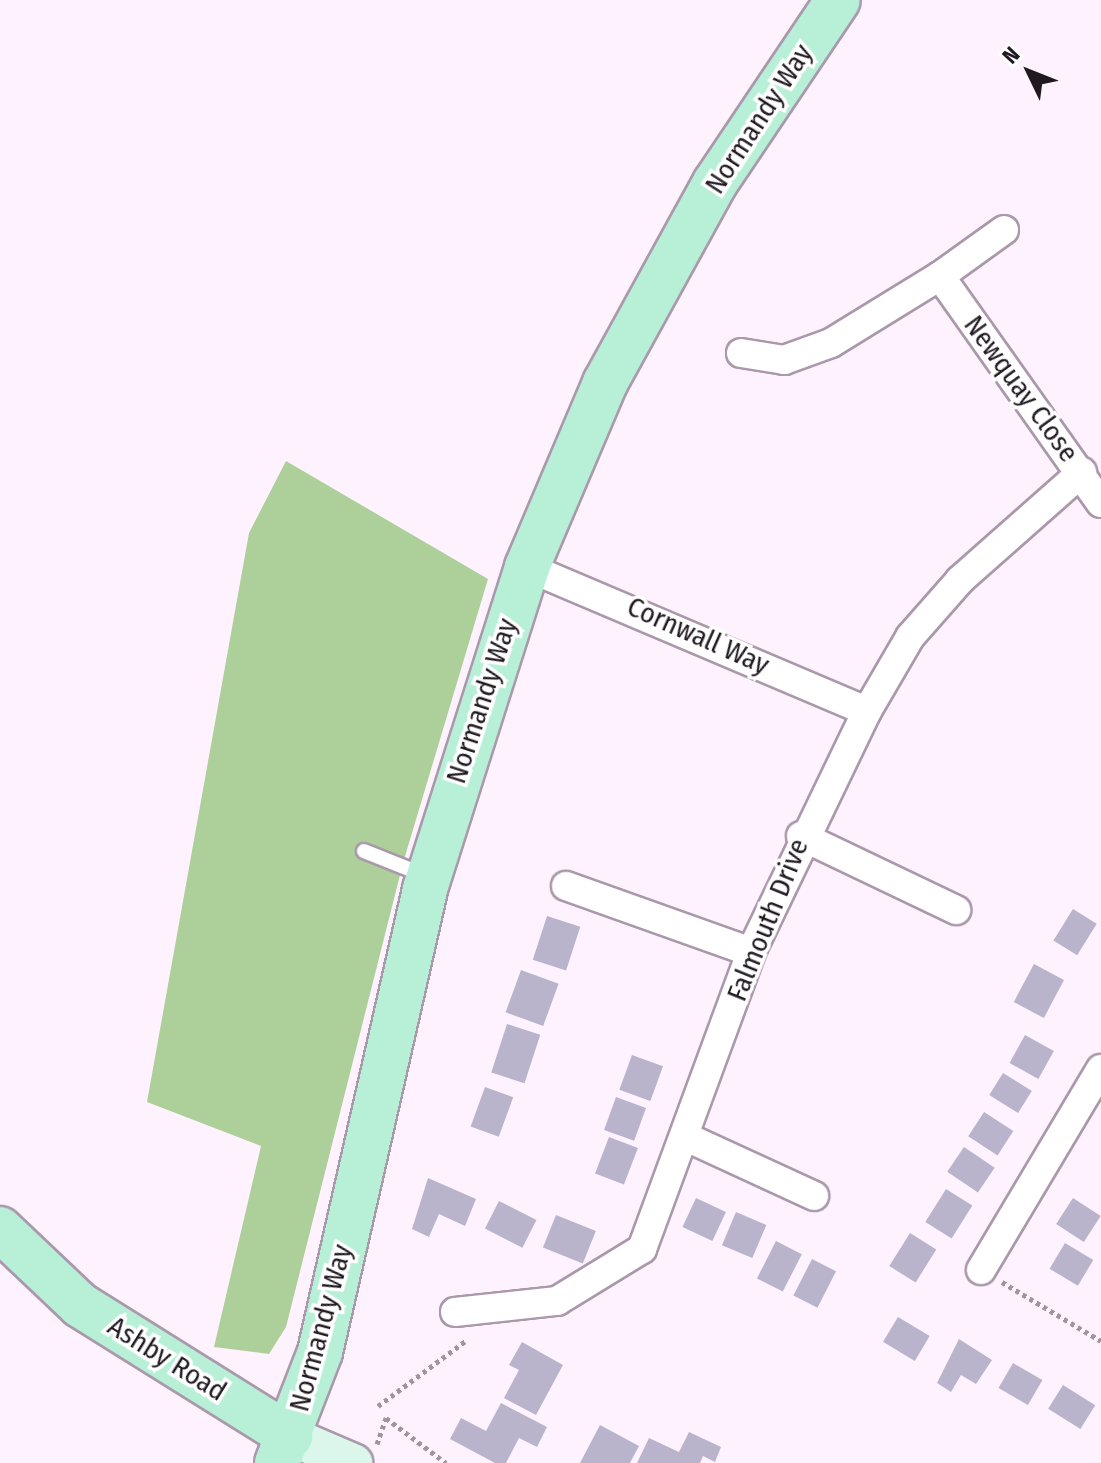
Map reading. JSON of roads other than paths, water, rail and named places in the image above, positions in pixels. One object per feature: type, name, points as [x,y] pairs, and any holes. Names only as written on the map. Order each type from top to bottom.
[{"type":"main road","name":"Normandy Way","points":[[284,1449],[320,1352],[428,877],[527,567],[605,383],[715,183],[838,0]]},
{"type":"main road","name":"Ashby Road","points":[[0,1229],[80,1305],[284,1449],[353,1463]]},
{"type":"street","points":[[741,353],[784,360],[831,343],[940,276],[1004,230]]},
{"type":"street","name":"Newquay Close","points":[[940,276],[1082,472],[1101,503]]},
{"type":"street","name":"Falmouth Drive","points":[[455,1312],[513,1311],[557,1301],[642,1249],[686,1137],[751,952],[801,836],[867,711],[910,637],[960,580],[1082,472]]},
{"type":"street","name":"Cornwall Way","points":[[527,567],[867,711]]},
{"type":"street","points":[[801,836],[956,910]]},
{"type":"street","points":[[566,886],[751,952]]},
{"type":"street","points":[[981,1270],[1101,1069]]},
{"type":"street","points":[[686,1137],[814,1196]]},
{"type":"lane","points":[[364,851],[428,877]]}]
